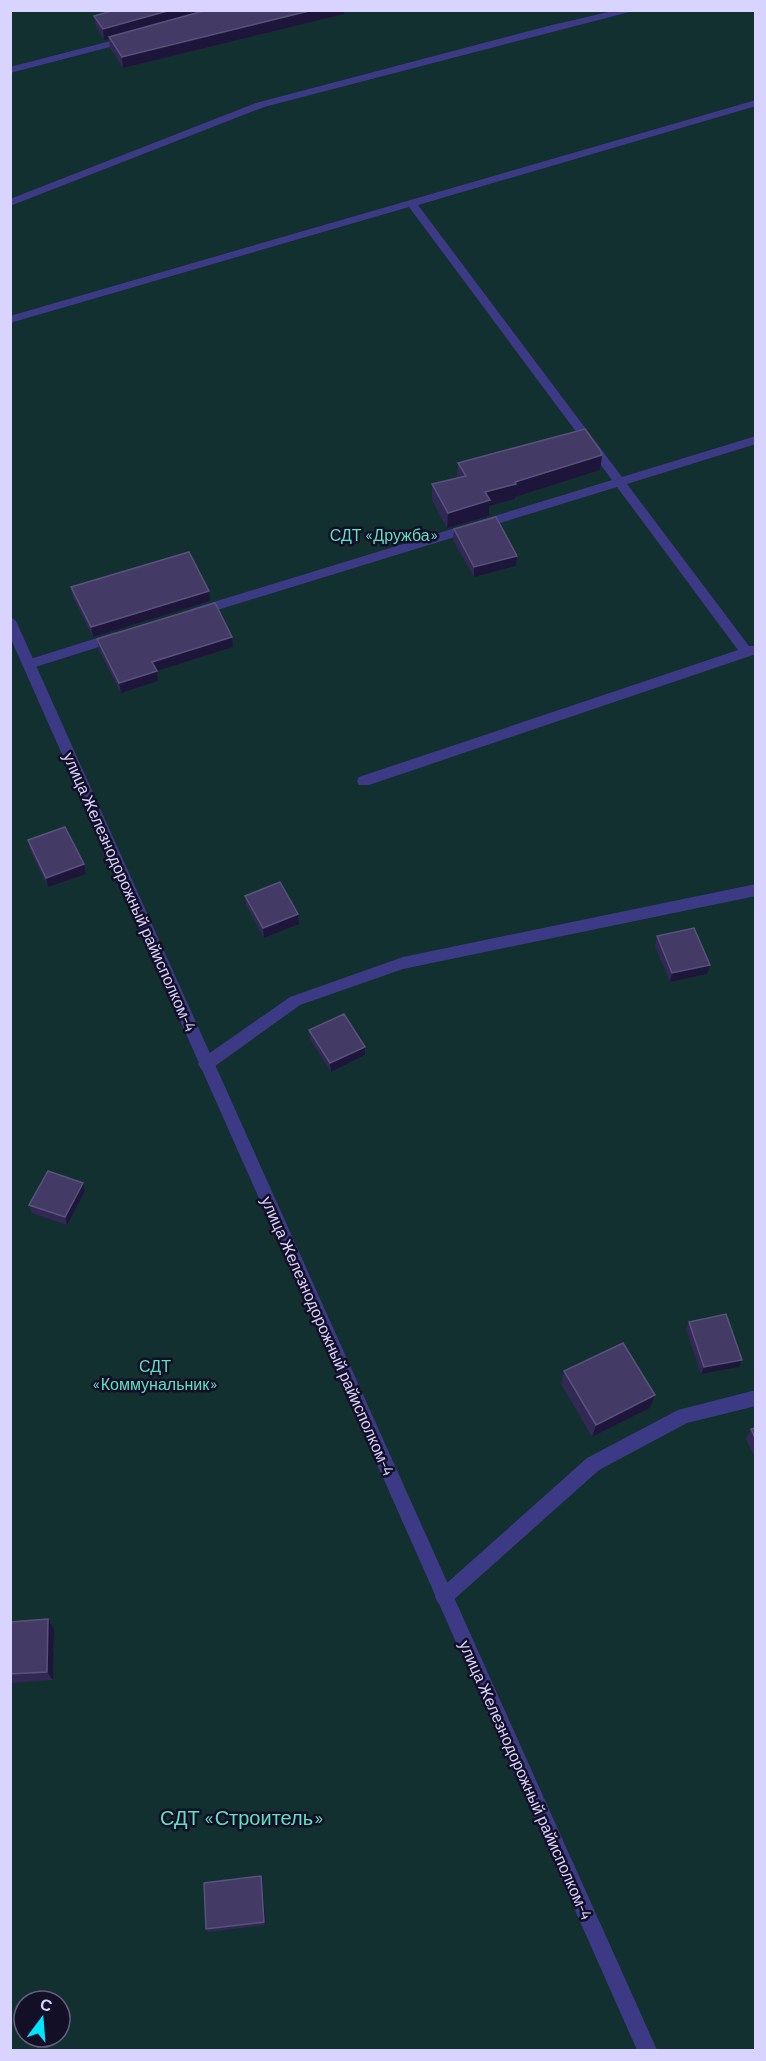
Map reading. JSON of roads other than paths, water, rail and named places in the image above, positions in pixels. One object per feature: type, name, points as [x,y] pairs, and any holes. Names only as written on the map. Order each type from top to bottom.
[{"type":"street","points":[[10,203],[260,105],[555,27],[633,10]]},
{"type":"street","points":[[10,70],[135,37]]},
{"type":"street","points":[[10,320],[756,103]]},
{"type":"street","points":[[364,781],[751,650],[618,481],[411,202]]},
{"type":"street","points":[[188,615],[756,440]]},
{"type":"street","name":"улица Железнодорожный райисполком-4","points":[[10,621],[647,2050]]},
{"type":"street","points":[[29,664],[131,632]]},
{"type":"street","points":[[206,1064],[296,1001],[403,963],[756,890]]},
{"type":"street","points":[[444,1597],[593,1464],[684,1416],[756,1398]]},
{"type":"park label","name":"СДТ «Дружба»","points":[[384,535]]},
{"type":"park label","name":"СДТ «Коммунальник»","points":[[155,1375]]},
{"type":"park label","name":"СДТ «Строитель»","points":[[242,1818]]}]
